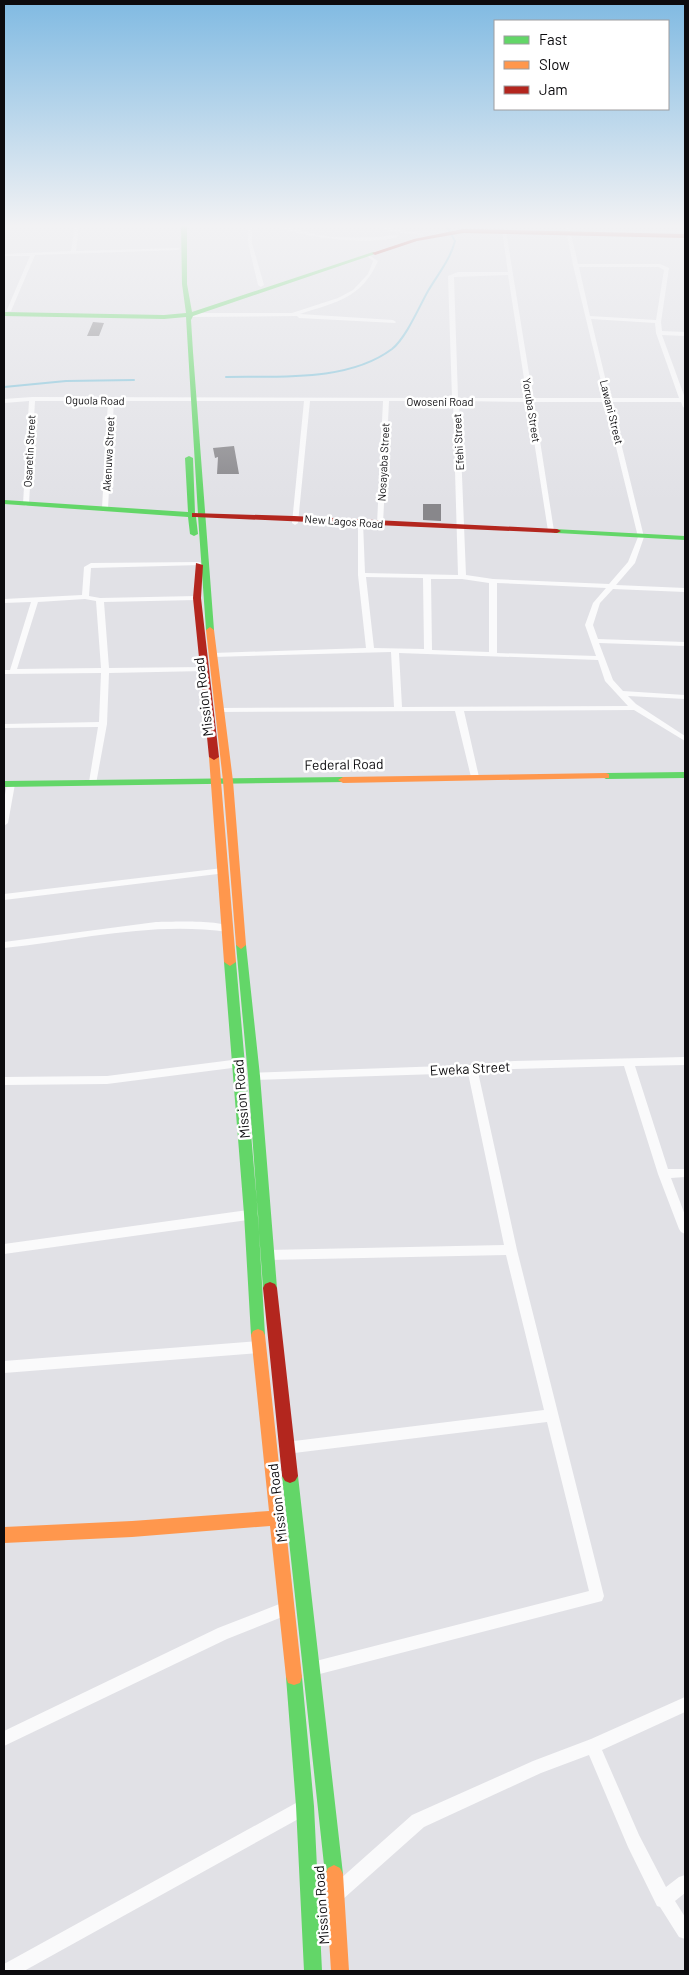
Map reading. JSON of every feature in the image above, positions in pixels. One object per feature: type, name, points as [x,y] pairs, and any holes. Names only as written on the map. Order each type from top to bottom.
[{"type":"main road","name":"Mission Road","points":[[185,317],[197,517],[197,598],[234,870],[286,1448],[336,1894],[340,1971]]},
{"type":"main road","name":"New Lagos Road","points":[[4,502],[105,508],[197,517]]},
{"type":"main road","name":"New Lagos Road","points":[[4,508],[360,525],[550,531],[685,544]]},
{"type":"main road","name":"Mission Road","points":[[197,517],[219,710],[223,781],[223,871],[240,1063],[259,1347],[287,1608],[305,1806],[313,1971]]},
{"type":"main road","name":"New Lagos Road","points":[[360,525],[380,524],[641,539],[685,538]]},
{"type":"main road","name":"Federal Road","points":[[7,784],[685,775]]},
{"type":"main road","points":[[4,1535],[132,1529],[277,1518]]},
{"type":"street","points":[[312,317],[393,322]]},
{"type":"street","name":"Efehi Street","points":[[453,317],[462,529],[462,577]]},
{"type":"street","name":"Yoruba Street","points":[[518,317],[550,531]]},
{"type":"street","name":"Lawani Street","points":[[588,317],[641,539]]},
{"type":"street","points":[[590,317],[658,322]]},
{"type":"street","points":[[659,317],[659,333],[685,403]]},
{"type":"street","points":[[659,333],[685,334]]},
{"type":"street","name":"Oguola Road","points":[[4,401],[32,399],[190,401]]},
{"type":"street","name":"Osaretin Street","points":[[26,504],[32,399]]},
{"type":"street","name":"Akenuwa Street","points":[[105,508],[111,400]]},
{"type":"street","name":"Owoseni Road","points":[[190,401],[609,400],[685,403]]},
{"type":"street","points":[[294,521],[307,401]]},
{"type":"street","name":"Nosayaba Street","points":[[380,524],[386,401]]},
{"type":"street","points":[[360,525],[362,575],[370,651]]},
{"type":"street","points":[[641,539],[631,563],[597,604],[589,625],[610,681],[637,708],[685,739]]},
{"type":"street","points":[[85,598],[88,568],[91,565],[198,564]]},
{"type":"street","points":[[362,575],[462,577],[493,581],[685,590]]},
{"type":"street","points":[[427,576],[428,652]]},
{"type":"street","points":[[493,581],[493,656]]},
{"type":"street","points":[[4,601],[85,598],[100,600],[197,598]]},
{"type":"street","points":[[13,671],[35,600]]},
{"type":"street","points":[[93,782],[103,724],[105,671],[100,600]]},
{"type":"street","points":[[596,641],[685,644]]},
{"type":"street","points":[[213,655],[395,650],[493,656],[602,658]]},
{"type":"street","points":[[395,650],[398,710]]},
{"type":"street","points":[[4,672],[206,669]]},
{"type":"street","points":[[621,693],[685,697]]},
{"type":"street","points":[[219,710],[637,708]]},
{"type":"street","points":[[459,709],[475,777]]},
{"type":"street","points":[[4,726],[103,724]]},
{"type":"street","points":[[4,823],[7,784]]},
{"type":"street","points":[[4,897],[223,871]]},
{"type":"street","points":[[4,946],[156,925],[201,925],[228,929]]},
{"type":"street","name":"Eweka Street","points":[[254,1076],[472,1069],[514,1065],[629,1064],[685,1061]]},
{"type":"street","points":[[4,1081],[106,1080],[240,1063]]},
{"type":"street","points":[[629,1064],[664,1174],[685,1229]]},
{"type":"street","points":[[312,1669],[597,1596],[511,1250],[472,1069]]},
{"type":"street","points":[[664,1174],[685,1173]]},
{"type":"street","points":[[4,1249],[266,1213]]},
{"type":"street","points":[[268,1255],[511,1250]]},
{"type":"street","points":[[4,1367],[259,1347]]},
{"type":"street","points":[[286,1448],[552,1415]]},
{"type":"street","points":[[4,1739],[223,1633],[287,1608]]},
{"type":"street","points":[[336,1894],[418,1821],[538,1766],[593,1746],[685,1704]]},
{"type":"street","points":[[593,1746],[628,1833],[663,1900],[685,1931]]},
{"type":"street","points":[[8,1971],[305,1806]]},
{"type":"street","points":[[663,1900],[685,1882]]},
{"type":"building","points":[[93,322],[104,323],[99,336],[87,336]]},
{"type":"building","points":[[234,446],[239,474],[217,474],[218,457],[215,458],[213,448]]},
{"type":"building","points":[[423,504],[441,504],[441,521],[423,520]]},
{"type":"waterway","points":[[226,377],[312,375],[355,367],[374,360],[392,349],[407,330],[414,317]]},
{"type":"waterway","points":[[4,387],[66,381],[134,380]]},
{"type":"traffic: fast","points":[[189,317],[210,630]]},
{"type":"traffic: fast","points":[[189,458],[190,499],[194,534]]},
{"type":"traffic: fast","points":[[4,502],[195,515]]},
{"type":"traffic: fast","points":[[557,531],[685,538]]},
{"type":"traffic: fast","points":[[606,776],[685,775]]},
{"type":"traffic: fast","points":[[4,784],[343,780]]},
{"type":"traffic: fast","points":[[241,945],[254,1076],[270,1288]]},
{"type":"traffic: fast","points":[[230,962],[251,1214],[258,1335]]},
{"type":"traffic: fast","points":[[290,1476],[334,1874]]},
{"type":"traffic: fast","points":[[294,1677],[305,1806],[313,1971]]},
{"type":"traffic: slow","points":[[210,630],[228,781],[241,945]]},
{"type":"traffic: slow","points":[[214,757],[230,962]]},
{"type":"traffic: slow","points":[[343,780],[606,776]]},
{"type":"traffic: slow","points":[[258,1335],[294,1677]]},
{"type":"traffic: slow","points":[[4,1535],[132,1529],[277,1518]]},
{"type":"traffic: slow","points":[[334,1874],[340,1971]]},
{"type":"traffic: jam","points":[[195,515],[557,531]]},
{"type":"traffic: jam","points":[[199,565],[197,598],[214,757]]},
{"type":"traffic: jam","points":[[270,1288],[290,1476]]}]
